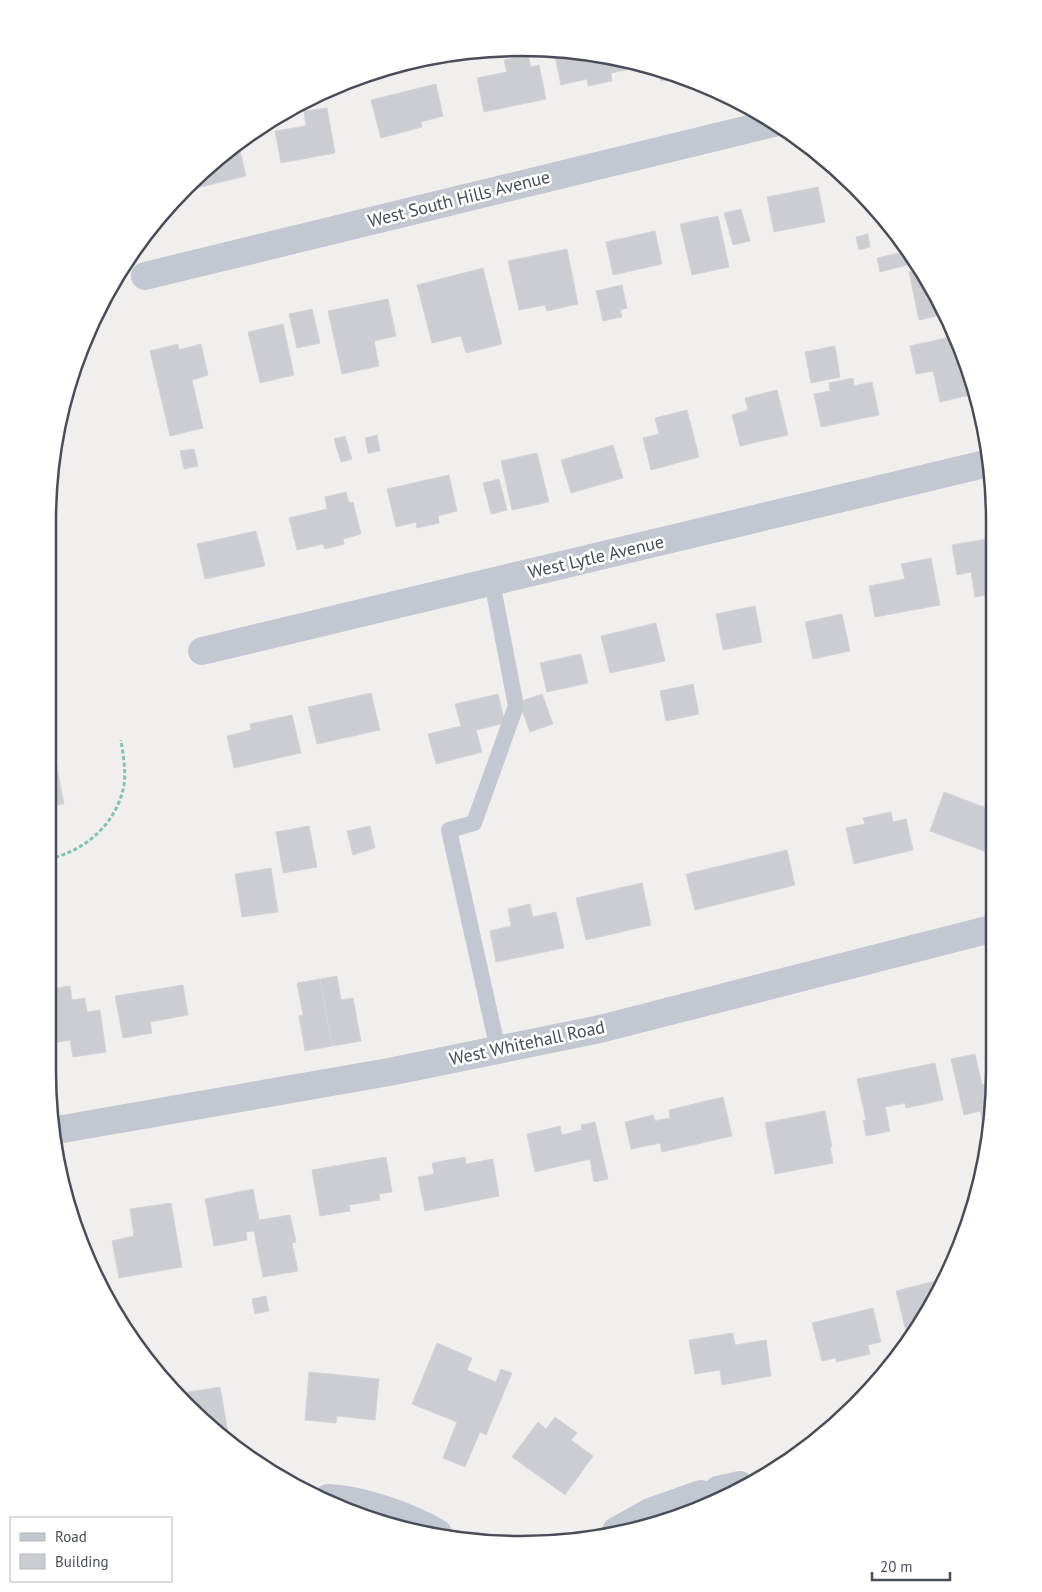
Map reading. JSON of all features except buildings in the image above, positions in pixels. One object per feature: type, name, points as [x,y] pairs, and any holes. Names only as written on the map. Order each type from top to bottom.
[{"type":"street","name":"West South Hills Avenue","points":[[145,276],[762,125]]},
{"type":"street","name":"West Lytle Avenue","points":[[202,651],[982,465]]},
{"type":"street","name":"West Whitehall Road","points":[[60,1130],[380,1073],[600,1029],[986,930]]},
{"type":"street","points":[[632,1522],[650,1512],[720,1490]]},
{"type":"street","points":[[341,1499],[350,1500],[401,1516],[419,1524]]},
{"type":"lane","points":[[492,582],[516,706],[474,823],[449,830],[498,1050]]},
{"type":"path","points":[[56,858],[65,856],[86,844],[102,829],[117,806],[124,788],[121,740]]}]
